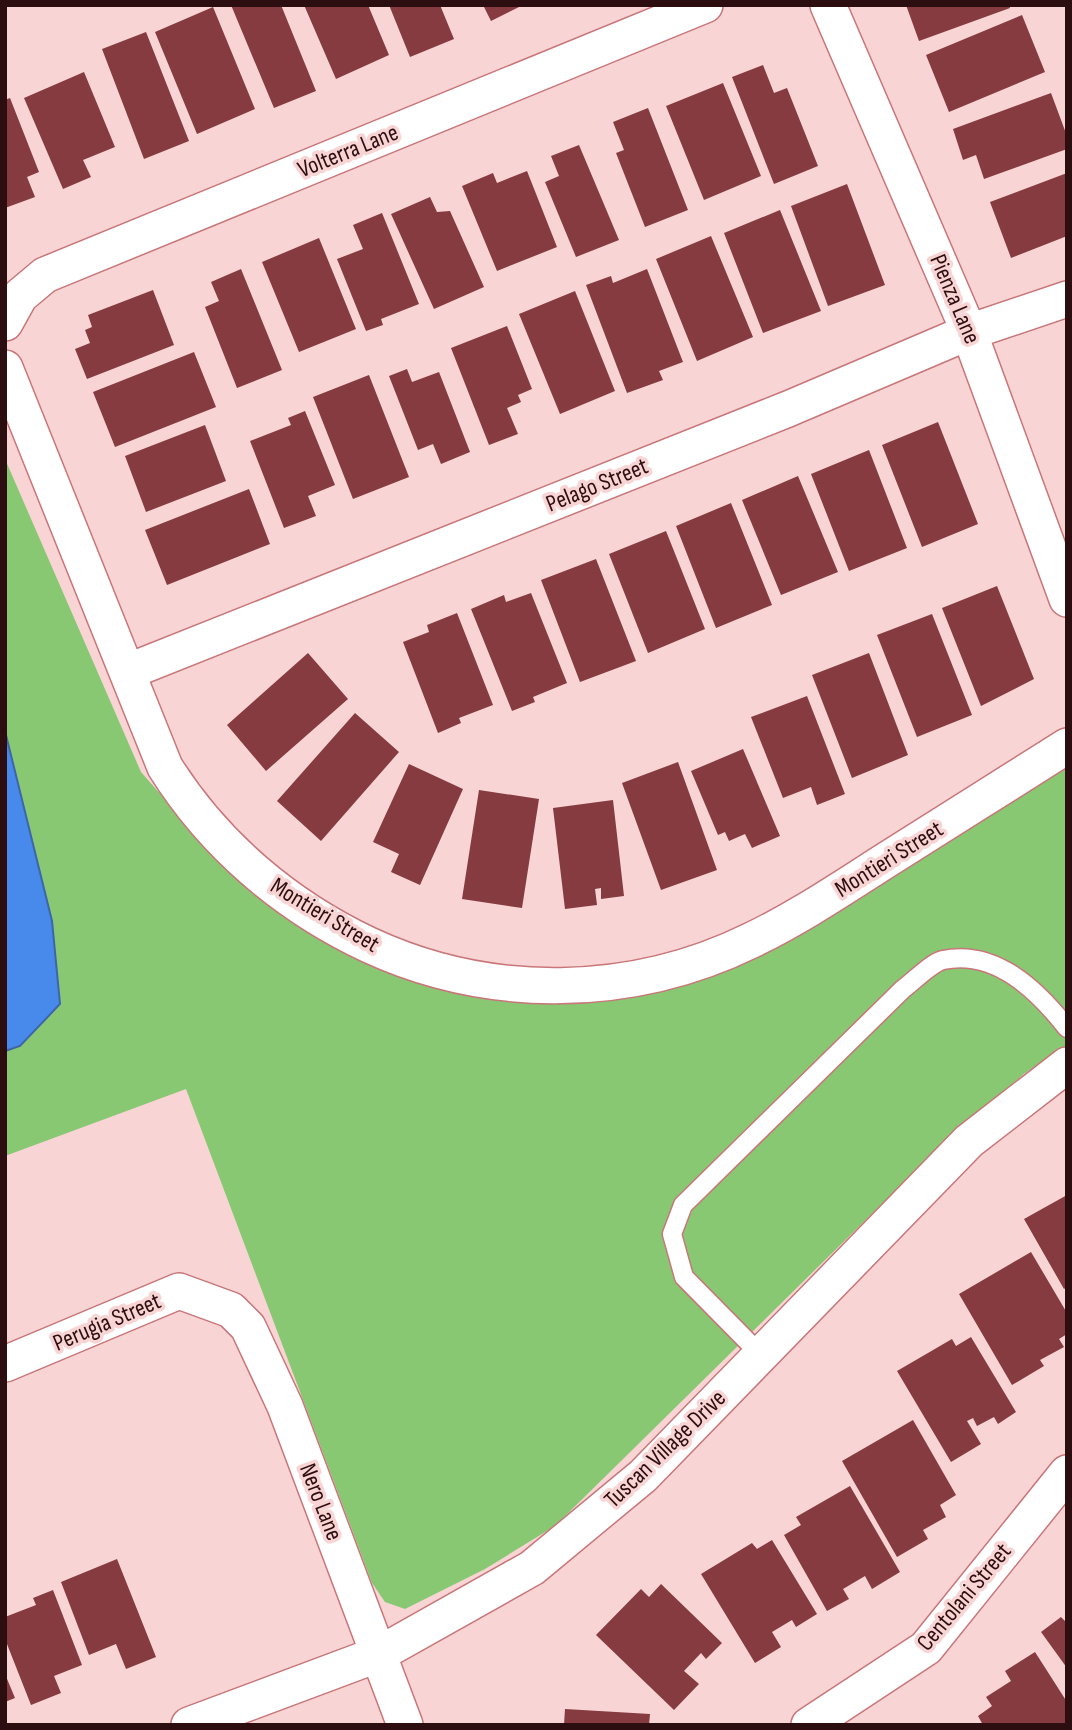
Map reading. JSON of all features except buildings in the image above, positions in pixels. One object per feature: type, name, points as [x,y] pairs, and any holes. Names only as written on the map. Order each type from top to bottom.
[{"type":"street","name":"Volterra Lane","points":[[6,321],[20,296],[45,275],[705,5]]},
{"type":"street","name":"Pienza Lane","points":[[828,5],[969,332],[1067,599]]},
{"type":"street","name":"Pelago Street","points":[[127,672],[788,409],[969,332],[1067,299]]},
{"type":"street","name":"Montieri Street","points":[[5,368],[165,767],[190,806],[221,841],[259,875],[350,936],[395,957],[436,971],[481,981],[533,986],[586,985],[641,978],[698,963],[752,941],[808,909],[1067,746]]},
{"type":"street","name":"Tuscan Village Drive","points":[[189,1725],[379,1654],[532,1568],[643,1476],[969,1141],[1067,1065]]},
{"type":"street","name":"Perugia Street","points":[[5,1364],[179,1291],[209,1300]]},
{"type":"street","name":"Nero Lane","points":[[209,1300],[231,1310],[248,1327],[285,1406],[405,1725]]},
{"type":"street","name":"Centolani Street","points":[[808,1725],[926,1648],[1067,1473]]},
{"type":"lane","points":[[761,1355],[684,1277],[672,1234],[683,1205],[903,989],[942,960],[979,961],[1014,974],[1044,999],[1067,1028]]},
{"type":"green space","points":[[5,459],[141,772],[220,862],[281,914],[386,967],[627,994],[1067,764],[1067,1046],[1025,1073],[952,1135],[555,1526],[485,1569],[405,1609],[385,1602],[372,1583],[186,1089],[5,1156]]},
{"type":"water","points":[[5,731],[52,921],[60,1004],[20,1046],[5,1051]]}]
